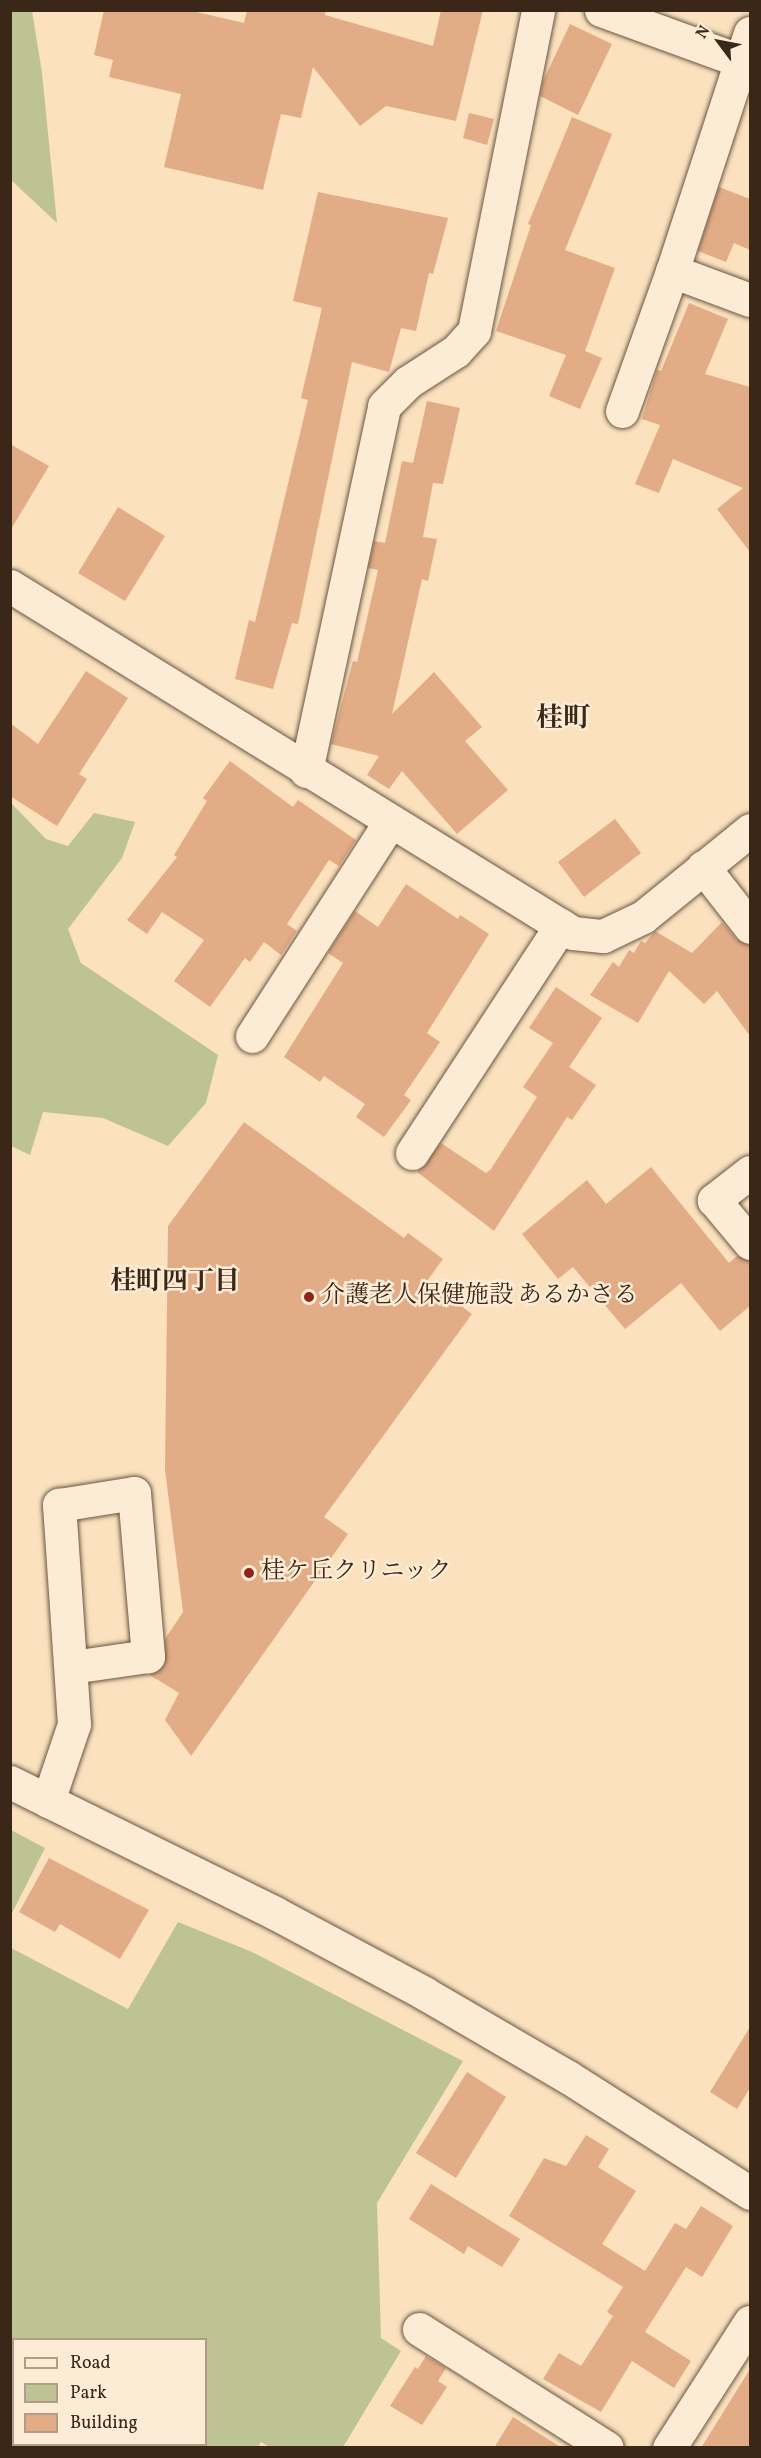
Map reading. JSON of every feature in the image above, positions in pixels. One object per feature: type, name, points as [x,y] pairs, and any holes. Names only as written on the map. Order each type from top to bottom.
[{"type":"street","points":[[306,771],[384,406],[408,382],[456,351],[474,331],[538,10]]},
{"type":"street","points":[[601,10],[746,47],[672,271],[622,411]]},
{"type":"street","points":[[672,271],[750,300]]},
{"type":"street","points":[[10,586],[306,771],[573,933],[603,936],[643,916],[750,830]]},
{"type":"street","points":[[252,1036],[390,822]]},
{"type":"street","points":[[703,867],[750,927]]},
{"type":"street","points":[[412,1153],[561,925]]},
{"type":"street","points":[[750,1172],[714,1200],[750,1243]]},
{"type":"street","points":[[48,1801],[75,1724],[59,1505],[134,1493],[148,1656],[72,1667]]},
{"type":"street","points":[[10,1782],[275,1913],[424,1993],[568,2077],[750,2193]]},
{"type":"street","points":[[669,2448],[750,2322]]},
{"type":"street","points":[[419,2329],[607,2448]]},
{"type":"green space","points":[[10,11],[32,11],[42,73],[57,223],[11,180]]},
{"type":"green space","points":[[11,803],[46,839],[68,846],[94,813],[135,822],[122,858],[68,929],[81,963],[218,1055],[206,1103],[168,1146],[103,1118],[43,1112],[30,1155],[11,1146]]},
{"type":"green space","points":[[11,1830],[45,1848],[11,1915]]},
{"type":"green space","points":[[178,1922],[252,1952],[463,2061],[377,2203],[381,2338],[401,2351],[343,2447],[270,2447],[261,2442],[257,2448],[11,2447],[11,1948],[128,2009]]},
{"type":"building","points":[[104,10],[188,10],[244,23],[247,10],[326,10],[325,15],[433,46],[441,10],[483,10],[456,121],[386,106],[360,126],[313,67],[301,118],[281,114],[263,190],[164,167],[181,94],[109,77],[113,60],[94,55]]},
{"type":"building","points":[[570,24],[612,44],[578,115],[540,96],[543,81]]},
{"type":"building","points":[[469,113],[494,119],[487,145],[463,138]]},
{"type":"building","points":[[572,117],[612,134],[565,250],[615,268],[585,351],[602,358],[580,409],[549,396],[566,355],[496,331],[531,225],[528,224]]},
{"type":"building","points":[[719,187],[750,199],[750,250],[734,243],[726,262],[698,251]]},
{"type":"building","points":[[318,192],[448,218],[433,274],[429,273],[416,331],[401,328],[389,372],[352,362],[298,624],[292,623],[273,689],[235,679],[249,620],[255,622],[308,400],[301,398],[322,308],[293,301]]},
{"type":"building","points":[[689,303],[728,319],[705,374],[750,387],[750,552],[717,509],[743,488],[673,459],[659,493],[635,484],[660,425],[642,419],[657,370],[661,371]]},
{"type":"building","points":[[427,401],[460,408],[443,484],[433,483],[423,537],[437,539],[428,581],[422,579],[392,714],[434,672],[482,727],[465,741],[508,790],[457,834],[402,771],[389,789],[367,775],[379,756],[331,744],[353,661],[357,662],[378,570],[368,568],[374,541],[385,543],[402,461],[413,463]]},
{"type":"building","points":[[10,444],[49,466],[10,531]]},
{"type":"building","points":[[118,507],[165,536],[125,601],[78,573]]},
{"type":"building","points":[[86,671],[128,698],[79,774],[87,779],[57,826],[10,796],[10,723],[38,744]]},
{"type":"building","points":[[230,761],[293,807],[298,800],[356,840],[339,866],[329,860],[287,924],[297,931],[281,955],[264,942],[250,962],[245,958],[210,1007],[174,981],[204,940],[162,912],[147,934],[127,920],[177,857],[174,855],[207,801],[203,798]]},
{"type":"building","points":[[615,819],[641,853],[584,897],[558,862]]},
{"type":"building","points":[[406,884],[458,919],[460,915],[489,934],[427,1033],[440,1042],[404,1095],[411,1100],[384,1137],[356,1117],[365,1104],[324,1076],[320,1082],[284,1057],[343,963],[328,953],[355,911],[378,927]]},
{"type":"building","points":[[722,922],[736,939],[750,945],[750,1036],[717,991],[704,1004],[669,971],[638,1023],[590,995],[613,962],[619,967],[629,950],[634,953],[641,941],[645,943],[655,931],[692,953]]},
{"type":"building","points":[[556,987],[602,1018],[569,1067],[596,1085],[572,1120],[567,1117],[494,1231],[417,1172],[441,1143],[486,1173],[491,1169],[537,1097],[523,1087],[553,1043],[529,1028]]},
{"type":"building","name":"介護老人保健施設 あるかさる","points":[[244,1122],[404,1238],[408,1233],[443,1259],[427,1281],[472,1314],[324,1517],[348,1534],[191,1756],[165,1720],[179,1693],[150,1675],[165,1664],[165,1639],[183,1612],[165,1470],[168,1226]]},
{"type":"building","points":[[651,1167],[729,1263],[737,1256],[750,1261],[750,1306],[720,1331],[681,1283],[625,1329],[573,1267],[558,1279],[522,1234],[587,1180],[606,1204]]},
{"type":"building","points":[[49,1858],[149,1910],[120,1959],[60,1924],[55,1932],[19,1912]]},
{"type":"building","points":[[750,2027],[750,2088],[737,2109],[710,2092]]},
{"type":"building","points":[[467,2072],[506,2097],[456,2178],[416,2153]]},
{"type":"building","points":[[586,2135],[609,2149],[598,2167],[636,2191],[602,2244],[645,2271],[675,2223],[686,2229],[701,2206],[733,2226],[702,2277],[686,2267],[645,2332],[691,2361],[674,2388],[632,2361],[601,2412],[543,2379],[559,2353],[581,2366],[613,2316],[607,2312],[623,2287],[509,2216],[544,2158],[566,2166]]},
{"type":"building","points":[[431,2184],[520,2239],[502,2267],[468,2246],[464,2254],[409,2219]]},
{"type":"building","points":[[426,2356],[446,2368],[438,2381],[447,2387],[422,2425],[390,2406],[415,2367],[418,2369]]},
{"type":"building","points":[[750,2369],[750,2448],[701,2448]]},
{"type":"building","points":[[513,2417],[562,2448],[494,2448]]},
{"type":"place","name":"介護老人保健施設 あるかさる","points":[[309,1297]]},
{"type":"place","name":"桂ケ丘クリニック","points":[[249,1573]]},
{"type":"district","name":"桂町","points":[[563,720]]},
{"type":"district","name":"桂町四丁目","points":[[175,1283]]}]
